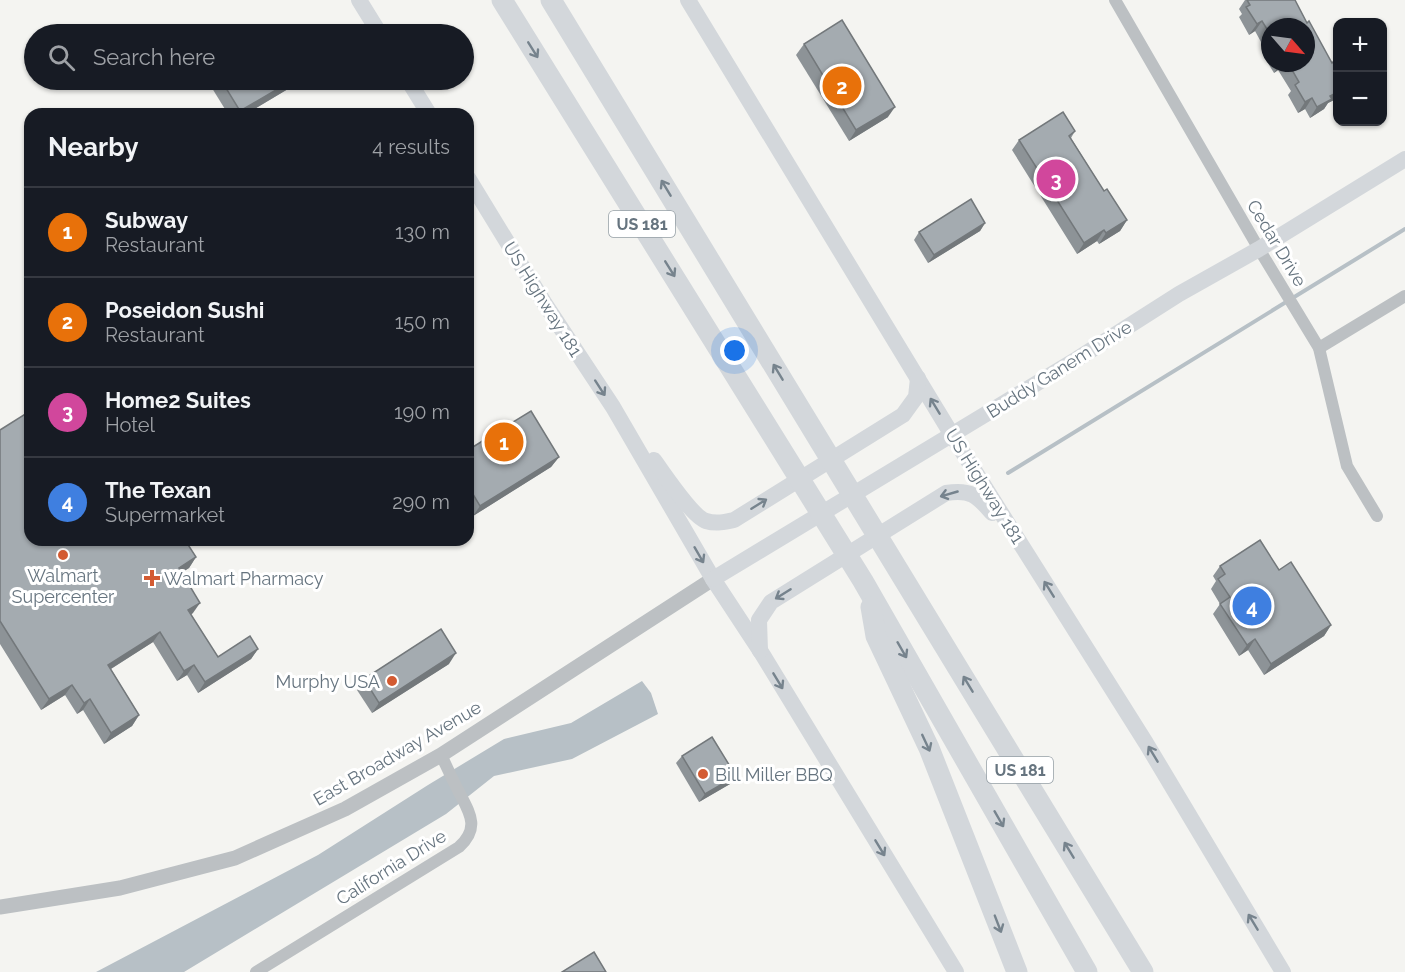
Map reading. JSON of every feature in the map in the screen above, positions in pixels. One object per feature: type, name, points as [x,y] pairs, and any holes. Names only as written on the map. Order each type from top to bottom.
[{"type":"highway","name":"US 181","points":[[502,0],[866,586],[1087,972]]},
{"type":"highway","name":"US 181","points":[[551,0],[1143,972]]},
{"type":"highway","points":[[866,586],[876,636],[929,748],[1017,972]]},
{"type":"highway","points":[[1084,874],[1113,897],[1160,972]]},
{"type":"main road","points":[[359,0],[374,24]]},
{"type":"main road","name":"US Highway 181","points":[[688,0],[952,435],[1146,743],[1283,972]]},
{"type":"main road","points":[[414,90],[425,108]]},
{"type":"main road","name":"Buddy Ganem Drive","points":[[713,579],[952,435],[1179,294],[1259,249],[1405,159]]},
{"type":"main road","name":"US Highway 181","points":[[474,188],[545,304],[613,407],[713,579],[956,972]]},
{"type":"main road","points":[[613,407],[690,507],[704,521],[722,523],[734,520],[903,415],[916,397],[918,378]]},
{"type":"main road","points":[[760,652],[759,620],[771,602],[946,493],[967,492],[979,497],[1035,567]]},
{"type":"street","name":"Cedar Drive","points":[[1115,0],[1319,348],[1347,466],[1377,516]]},
{"type":"street","points":[[1319,348],[1405,296]]},
{"type":"street","name":"East Broadway Avenue","points":[[0,907],[120,888],[235,858],[345,809],[441,755],[713,579]]},
{"type":"street","name":"California Drive","points":[[256,972],[459,847],[466,840],[471,827],[470,812],[441,755]]},
{"type":"shaded area","points":[[642,681],[651,693],[658,714],[572,759],[494,776],[446,814],[184,972],[96,972],[318,855],[504,739],[571,723]]},
{"type":"building","points":[[1247,0],[1295,0],[1304,18],[1261,18],[1261,22],[1257,24],[1246,7],[1250,5]]},
{"type":"building","points":[[842,20],[895,107],[856,130],[804,44]]},
{"type":"building","points":[[1315,32],[1333,62],[1333,94],[1330,96],[1332,99],[1317,107],[1312,98],[1305,102],[1295,85],[1299,82],[1293,72],[1315,72]]},
{"type":"building","points":[[227,90],[276,90],[245,108],[238,108]]},
{"type":"building","points":[[1063,112],[1075,131],[1069,136],[1104,191],[1107,189],[1127,220],[1106,233],[1104,230],[1084,243],[1019,140]]},
{"type":"building","points":[[971,199],[985,223],[934,255],[919,232]]},
{"type":"building","points":[[531,411],[559,457],[480,506],[474,496],[474,446]]},
{"type":"building","points":[[24,415],[24,546],[189,546],[196,557],[179,568],[200,603],[188,610],[218,657],[250,636],[258,649],[205,682],[194,665],[184,671],[160,632],[108,665],[139,715],[111,733],[90,699],[84,703],[72,685],[49,699],[0,621],[0,430]]},
{"type":"building","points":[[1260,540],[1279,570],[1291,562],[1331,625],[1271,664],[1255,639],[1247,645],[1220,604],[1230,597],[1218,579],[1225,574],[1220,566]]},
{"type":"building","points":[[441,629],[456,653],[379,703],[364,679]]},
{"type":"building","name":"Bill Miller BBQ","points":[[712,737],[736,776],[705,794],[682,756]]},
{"type":"building","points":[[594,952],[606,972],[562,972]]},
{"type":"waterway","points":[[1008,473],[1405,229]]},
{"type":"place","name":"Poseidon Sushi","points":[[842,86]]},
{"type":"place","name":"Home2 Suites","points":[[1056,179]]},
{"type":"place","name":"Subway","points":[[504,442]]},
{"type":"place","name":"Walmart Supercenter","points":[[63,555]]},
{"type":"place","name":"Walmart Pharmacy","points":[[152,578]]},
{"type":"place","name":"The Texan","points":[[1252,606]]},
{"type":"place","name":"Murphy USA","points":[[392,681]]},
{"type":"place","name":"Bill Miller BBQ","points":[[703,774]]}]
